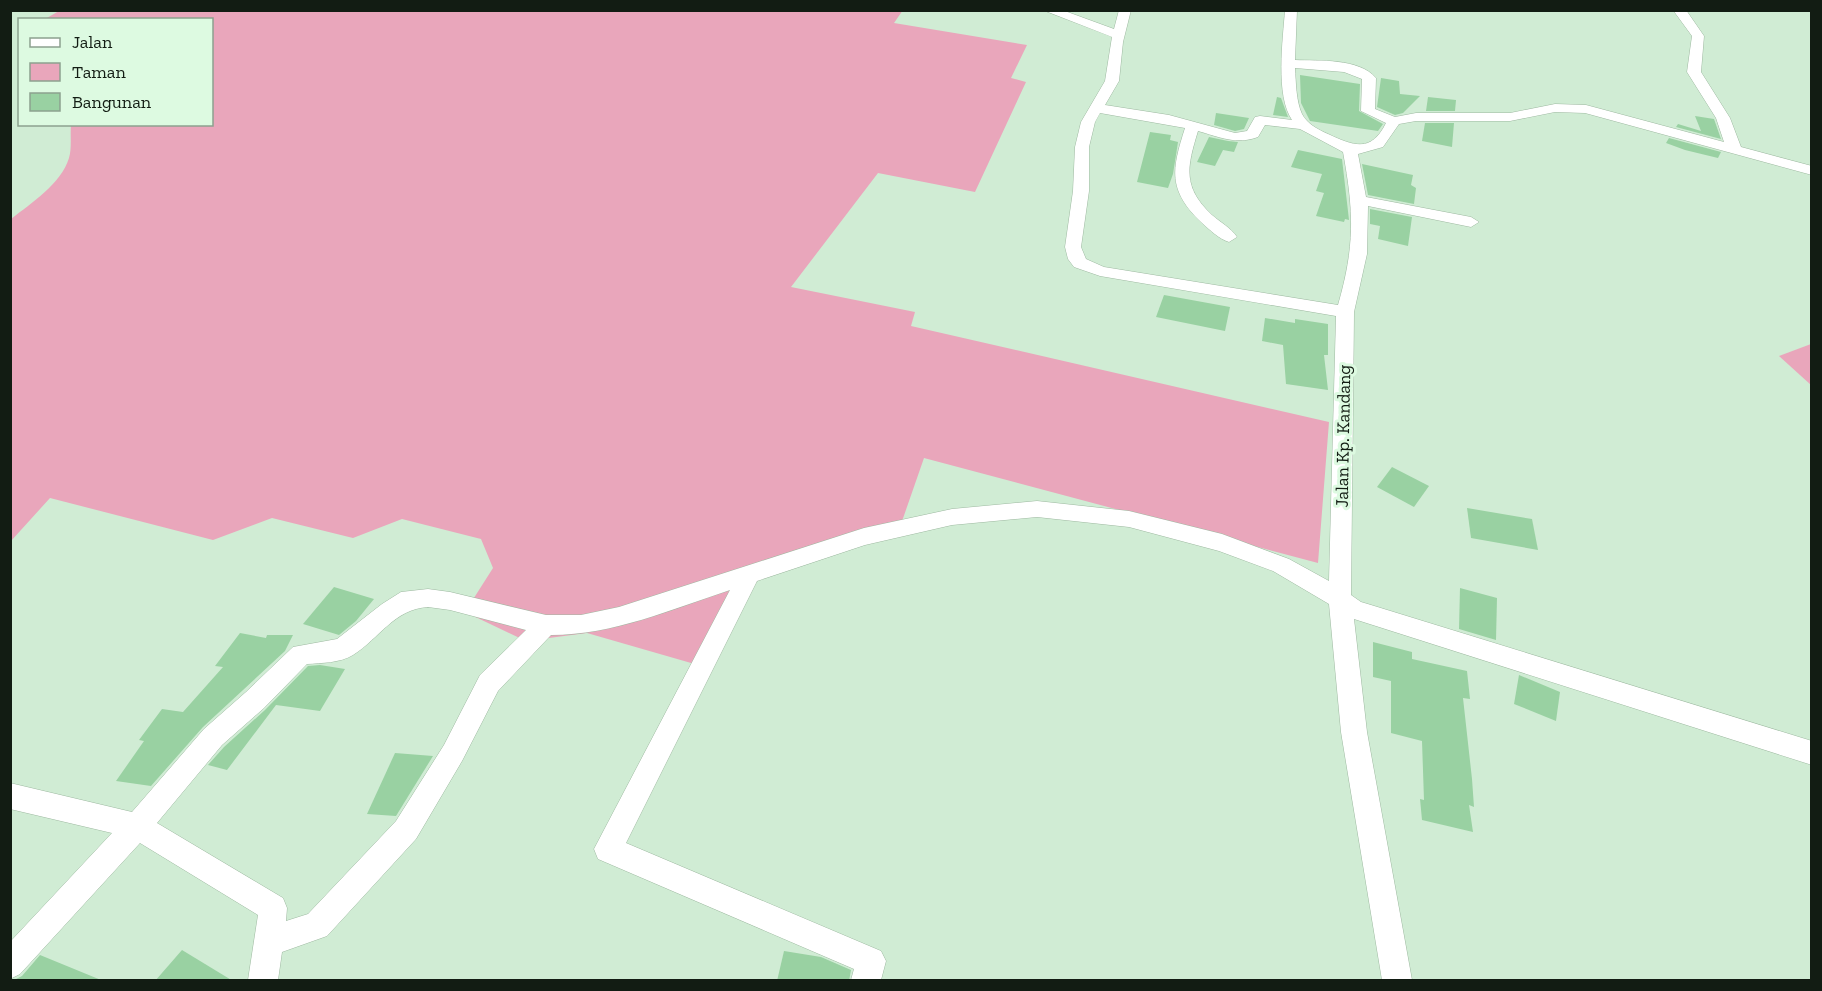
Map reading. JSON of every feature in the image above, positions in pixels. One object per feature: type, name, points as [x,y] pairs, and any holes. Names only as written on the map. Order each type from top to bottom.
[{"type":"street","points":[[1049,10],[1118,35]]},
{"type":"street","points":[[1125,10],[1118,35],[1115,70],[1088,122],[1082,147],[1081,191],[1073,247],[1076,259],[1100,271],[1345,312]]},
{"type":"street","points":[[1291,10],[1292,109],[1302,125]]},
{"type":"street","points":[[1679,10],[1698,36],[1695,72],[1723,118],[1734,149]]},
{"type":"street","points":[[1290,64],[1364,73],[1369,78],[1368,111],[1394,121],[1416,117],[1510,117],[1555,108],[1574,108],[1599,111],[1683,137],[1812,171]]},
{"type":"street","points":[[1095,108],[1154,116],[1241,138],[1253,134],[1260,120],[1302,125],[1350,150],[1367,150],[1374,147],[1384,139],[1394,121]]},
{"type":"street","points":[[1193,125],[1181,168],[1182,183],[1195,205],[1213,225],[1229,237]]},
{"type":"street","name":"Jalan Kp. Kandang","points":[[1350,150],[1359,200],[1361,236],[1345,312],[1340,599],[1354,732],[1396,981]]},
{"type":"street","points":[[1359,200],[1471,222]]},
{"type":"street","points":[[10,963],[137,826],[213,737],[255,700],[293,659],[309,652],[327,652],[344,648],[390,611],[409,599],[428,598],[450,601],[546,625],[581,625],[619,617],[834,546],[898,528],[952,517],[1037,509],[1077,512],[1129,519],[1222,543],[1281,565],[1353,609],[1812,753]]},
{"type":"street","points":[[749,574],[608,849],[871,962],[866,981]]},
{"type":"street","points":[[270,941],[316,926],[406,830],[453,753],[489,682],[546,625]]},
{"type":"street","points":[[10,796],[137,826],[273,908],[263,981]]},
{"type":"green space","points":[[903,10],[894,23],[1027,45],[1011,78],[1026,82],[975,192],[878,173],[791,287],[915,312],[911,326],[1329,422],[1318,563],[924,458],[900,527],[757,581],[698,665],[587,633],[526,641],[465,612],[493,568],[481,539],[402,519],[353,538],[272,518],[213,540],[50,498],[11,541],[11,219],[52,185],[65,167],[70,154],[71,126],[213,126],[213,18],[47,18],[59,11]]},
{"type":"green space","points":[[1811,344],[1811,385],[1779,356]]},
{"type":"building","points":[[1300,75],[1360,84],[1359,111],[1383,124],[1378,131],[1310,121],[1301,103]]},
{"type":"building","points":[[1381,78],[1399,81],[1400,94],[1420,96],[1403,113],[1395,115],[1377,107]]},
{"type":"building","points":[[1277,97],[1281,98],[1288,117],[1273,115]]},
{"type":"building","points":[[1428,97],[1456,100],[1455,111],[1426,111]]},
{"type":"building","points":[[1216,113],[1249,118],[1244,129],[1235,131],[1214,125]]},
{"type":"building","points":[[1695,116],[1714,119],[1721,139],[1676,127],[1678,124],[1701,131]]},
{"type":"building","points":[[1425,123],[1454,123],[1452,147],[1422,141]]},
{"type":"building","points":[[1150,132],[1171,135],[1170,140],[1178,142],[1173,174],[1168,188],[1137,182]]},
{"type":"building","points":[[1209,137],[1238,142],[1234,152],[1223,150],[1215,166],[1197,162]]},
{"type":"building","points":[[1669,138],[1721,152],[1718,158],[1685,150],[1666,143]]},
{"type":"building","points":[[1298,150],[1342,159],[1349,220],[1345,219],[1344,222],[1316,216],[1324,193],[1316,191],[1322,174],[1291,167]]},
{"type":"building","points":[[1362,164],[1413,175],[1411,185],[1416,188],[1414,204],[1368,195]]},
{"type":"building","points":[[1370,209],[1412,217],[1408,246],[1378,239],[1380,226],[1370,224]]},
{"type":"building","points":[[1164,295],[1230,307],[1225,331],[1156,317]]},
{"type":"building","points":[[1265,318],[1295,323],[1295,319],[1328,324],[1328,355],[1324,355],[1328,390],[1286,384],[1283,345],[1262,341]]},
{"type":"building","points":[[1392,467],[1429,486],[1414,507],[1377,487]]},
{"type":"building","points":[[1467,508],[1532,519],[1538,550],[1471,538]]},
{"type":"building","points":[[334,587],[374,599],[356,621],[339,635],[303,624]]},
{"type":"building","points":[[1460,588],[1497,598],[1496,640],[1459,629]]},
{"type":"building","points":[[240,633],[266,638],[267,635],[293,635],[285,651],[203,727],[151,786],[116,781],[144,741],[139,740],[162,709],[183,712],[223,667],[215,666]]},
{"type":"building","points":[[1373,642],[1412,652],[1412,659],[1467,671],[1470,699],[1463,698],[1472,779],[1474,807],[1469,805],[1473,832],[1422,820],[1420,799],[1424,800],[1422,741],[1391,733],[1391,681],[1373,677]]},
{"type":"building","points":[[320,665],[345,669],[320,711],[276,705],[227,770],[208,765],[308,666]]},
{"type":"building","points":[[1519,675],[1560,692],[1556,721],[1514,704]]},
{"type":"building","points":[[395,753],[433,756],[396,816],[367,814]]},
{"type":"building","points":[[182,950],[233,981],[155,981]]},
{"type":"building","points":[[784,951],[821,957],[851,970],[849,981],[777,981]]},
{"type":"building","points":[[40,955],[101,981],[12,981],[22,976]]}]
